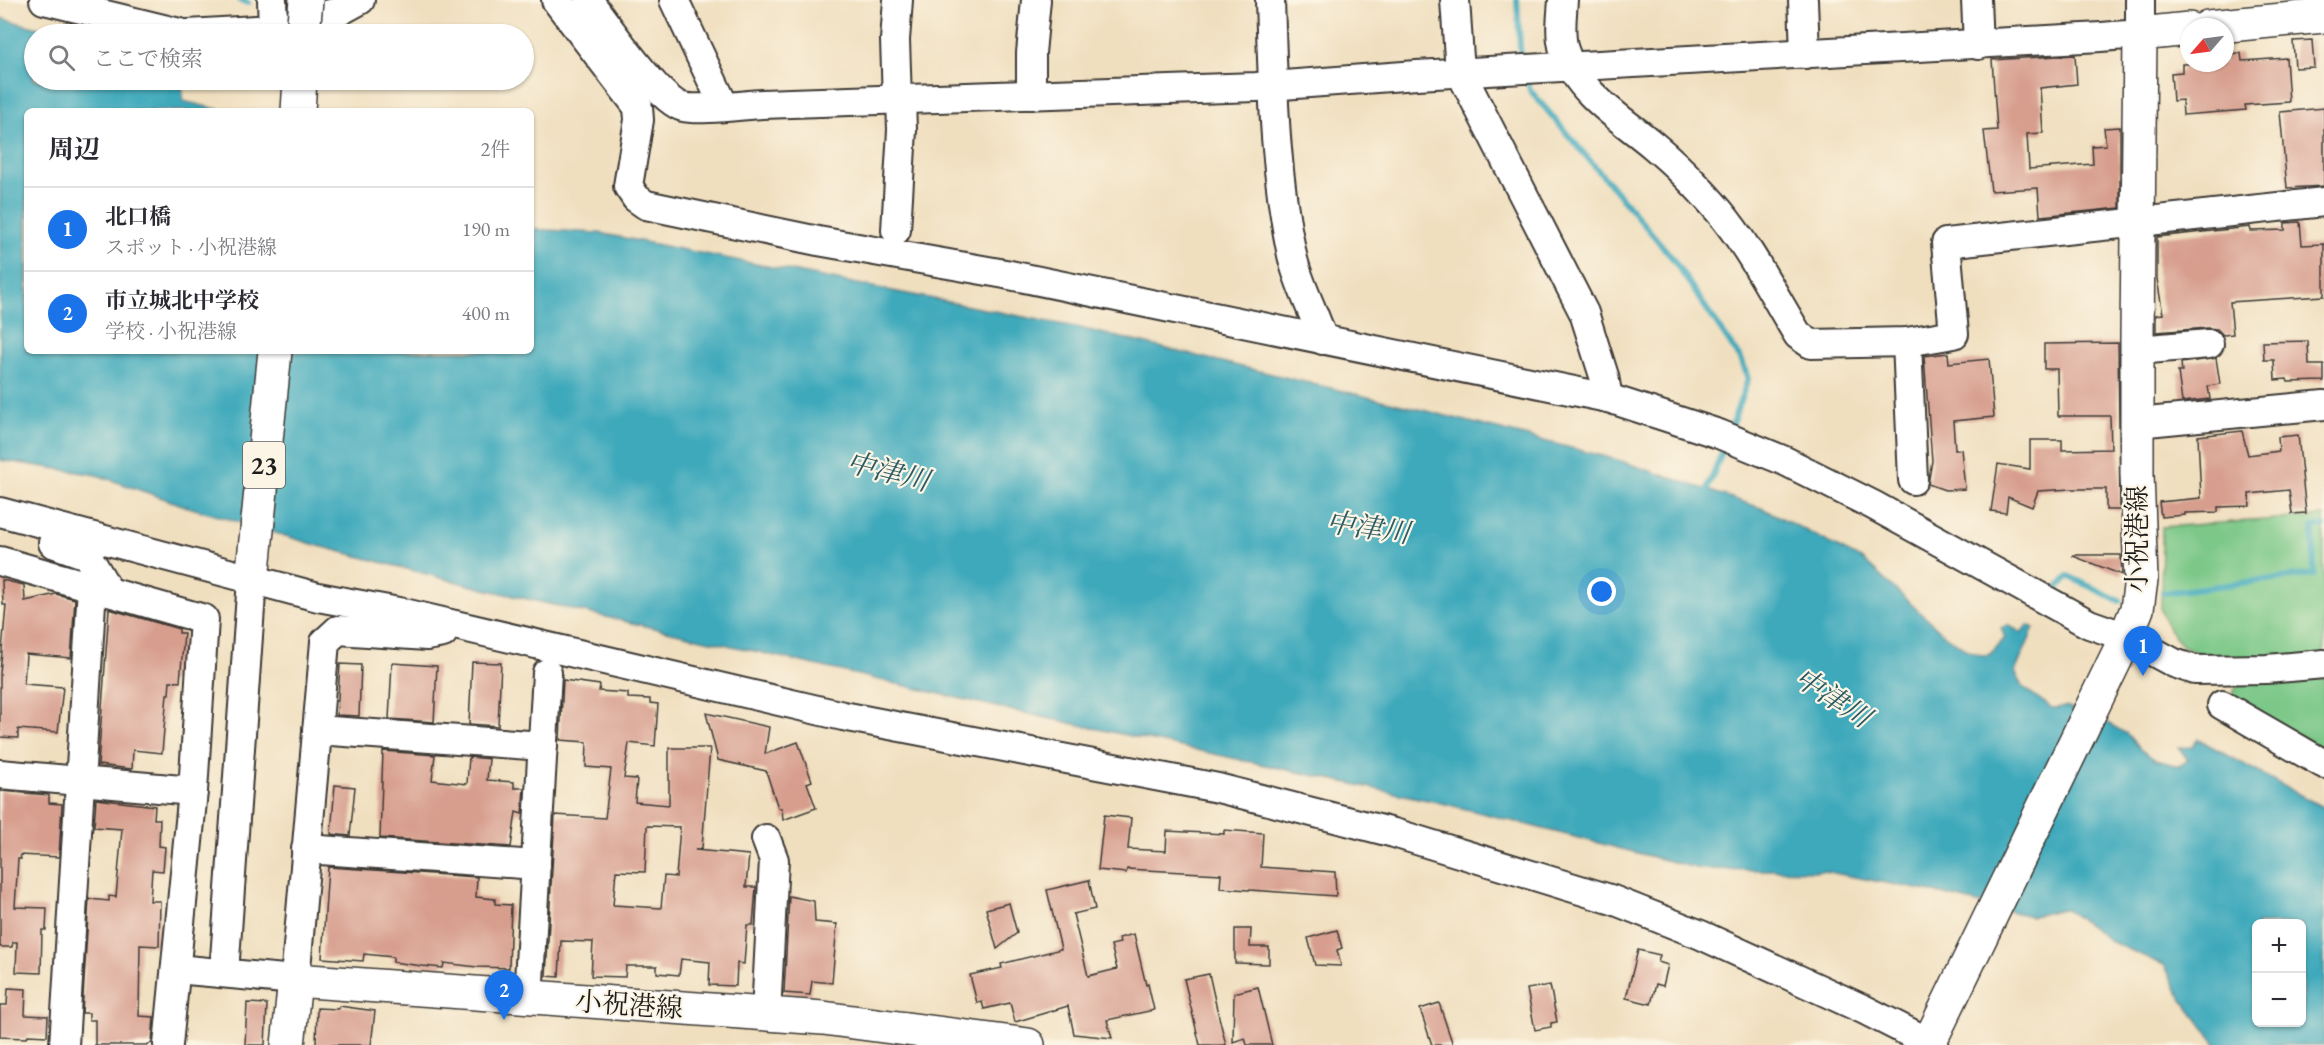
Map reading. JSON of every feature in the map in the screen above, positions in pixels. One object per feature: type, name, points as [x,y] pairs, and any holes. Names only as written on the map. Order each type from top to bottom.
[{"type":"main road","points":[[281,14],[306,0]]},
{"type":"main road","points":[[2234,25],[2324,16]]},
{"type":"main road","points":[[2140,34],[2180,30]]},
{"type":"main road","name":"小祝港線","points":[[1932,1041],[2123,643],[2137,609],[2141,580],[2137,423],[2140,34]]},
{"type":"main road","points":[[298,108],[299,90]]},
{"type":"main road","name":"23","points":[[252,580],[275,354]]},
{"type":"main road","points":[[288,1045],[295,980]]},
{"type":"main road","name":"小祝港線","points":[[295,980],[823,1018],[1028,1045]]},
{"type":"street","points":[[44,0],[117,9],[158,24]]},
{"type":"street","points":[[234,24],[281,14],[338,12],[360,0]]},
{"type":"street","points":[[556,0],[638,107],[639,120],[628,183],[636,198],[646,206],[818,241],[1005,274],[1608,398],[1719,434],[1785,461],[1873,505],[2123,643],[2174,663],[2195,670],[2267,669],[2324,664]]},
{"type":"street","points":[[588,0],[655,88],[666,98],[684,108],[1273,86],[1462,72],[1978,45],[2140,34],[2140,0]]},
{"type":"street","points":[[674,0],[724,106]]},
{"type":"street","points":[[896,230],[902,130],[895,40],[898,0]]},
{"type":"street","points":[[1031,94],[1031,53],[1036,0]]},
{"type":"street","points":[[1270,0],[1277,167],[1297,276],[1323,340]]},
{"type":"street","points":[[1455,0],[1462,72],[1470,93],[1584,313],[1604,376],[1608,398]]},
{"type":"street","points":[[1563,0],[1562,39],[1564,52],[1572,66],[1599,101],[1656,147],[1720,213],[1742,242],[1804,341],[1819,345],[1907,342],[1954,334],[1946,243],[2324,202]]},
{"type":"street","points":[[1803,0],[1805,54]]},
{"type":"street","points":[[1976,0],[1978,45]]},
{"type":"street","points":[[1907,342],[1913,480]]},
{"type":"street","points":[[2137,350],[2210,344]]},
{"type":"street","points":[[2137,423],[2324,405]]},
{"type":"street","points":[[0,512],[318,597],[404,614],[843,716],[1218,788],[1394,833],[1613,900],[1701,935],[1932,1041]]},
{"type":"street","points":[[0,526],[87,555],[100,589],[80,782],[63,1045]]},
{"type":"street","points":[[0,561],[204,619],[193,791],[168,1045]]},
{"type":"street","points":[[224,973],[252,580]]},
{"type":"street","points":[[176,969],[295,980],[325,642],[338,630],[427,636],[465,629]]},
{"type":"street","points":[[528,998],[547,673]]},
{"type":"street","points":[[2222,705],[2324,764]]},
{"type":"street","points":[[317,730],[543,746]]},
{"type":"street","points":[[0,774],[193,791]]},
{"type":"street","points":[[766,839],[774,860],[766,1014]]},
{"type":"street","points":[[306,849],[536,865]]},
{"type":"green space","points":[[2324,516],[2324,657],[2215,663],[2181,645],[2167,626],[2161,609],[2162,527]]},
{"type":"green space","points":[[2324,673],[2324,758],[2227,705],[2239,682]]},
{"type":"water","name":"中津川","points":[[0,18],[24,24],[24,90],[182,90],[183,101],[212,108],[24,108],[24,354],[534,354],[534,229],[599,233],[1080,328],[1431,412],[1618,460],[1764,509],[1863,560],[1946,636],[1967,650],[1984,656],[1990,654],[2005,638],[2001,628],[2008,625],[2022,633],[2028,625],[2034,628],[2015,672],[2024,688],[2052,708],[2065,707],[2106,722],[2127,734],[2141,750],[2156,760],[2179,766],[2188,760],[2179,748],[2191,747],[2198,739],[2324,808],[2324,1045],[2217,1045],[2182,999],[2164,965],[2112,942],[2066,909],[2030,916],[1933,892],[1823,871],[1700,869],[1446,804],[1010,710],[484,589],[319,546],[188,507],[97,475],[0,460]]},
{"type":"building","points":[[2312,40],[2314,67],[2295,68],[2293,41]]},
{"type":"building","points":[[2234,53],[2241,53],[2242,61],[2286,58],[2289,102],[2245,105],[2246,110],[2183,115],[2182,100],[2173,101],[2171,73],[2234,72]]},
{"type":"building","points":[[2075,55],[2077,84],[2040,88],[2043,133],[2027,134],[2029,169],[2093,164],[2092,146],[2106,145],[2104,128],[2120,127],[2120,208],[2040,216],[2038,188],[1991,191],[1984,131],[1997,130],[1992,60]]},
{"type":"building","points":[[2324,108],[2324,186],[2287,188],[2280,112]]},
{"type":"building","points":[[2300,222],[2302,245],[2324,244],[2324,296],[2230,302],[2233,334],[2223,335],[2217,329],[2208,328],[2156,332],[2156,315],[2163,314],[2157,279],[2157,237],[2250,227],[2251,231],[2285,230],[2285,223]]},
{"type":"building","points":[[2308,341],[2309,365],[2324,365],[2324,381],[2275,380],[2274,360],[2264,360],[2263,342]]},
{"type":"building","points":[[2118,343],[2120,510],[2106,510],[2106,489],[2072,489],[2038,491],[2032,507],[2008,497],[2006,513],[1991,511],[1998,464],[2030,469],[2030,440],[2062,440],[2062,450],[2111,449],[2110,416],[2058,416],[2057,369],[2044,369],[2044,344]]},
{"type":"building","points":[[1948,353],[1949,363],[1989,359],[1994,417],[1953,421],[1955,450],[1961,449],[1965,489],[1945,490],[1928,484],[1932,461],[1924,356]]},
{"type":"building","points":[[2216,358],[2220,384],[2208,386],[2210,399],[2182,402],[2178,372],[2182,372],[2181,363]]},
{"type":"building","points":[[2242,431],[2248,455],[2279,451],[2278,437],[2298,435],[2306,513],[2292,514],[2289,490],[2249,494],[2250,506],[2218,507],[2218,512],[2185,513],[2185,515],[2161,517],[2159,502],[2201,498],[2198,436]]},
{"type":"building","points":[[2121,555],[2122,575],[2073,556]]},
{"type":"building","points":[[2,580],[24,585],[25,601],[56,594],[75,599],[71,658],[26,654],[24,684],[63,687],[58,732],[18,729],[18,738],[0,737],[0,673],[6,605],[3,605]]},
{"type":"building","points":[[109,609],[179,629],[179,633],[184,633],[180,682],[170,681],[169,694],[167,694],[162,753],[133,750],[132,769],[98,765]]},
{"type":"building","points":[[472,662],[501,663],[498,726],[469,724]]},
{"type":"building","points":[[392,663],[437,666],[434,722],[389,719]]},
{"type":"building","points":[[340,664],[361,665],[359,716],[337,715]]},
{"type":"building","points":[[563,680],[600,685],[599,691],[628,693],[628,698],[650,699],[650,703],[658,704],[655,746],[629,743],[624,778],[637,779],[635,802],[669,805],[669,748],[710,748],[702,848],[695,850],[749,855],[746,887],[756,887],[753,925],[747,925],[744,964],[737,963],[736,986],[709,985],[710,962],[681,959],[679,975],[657,973],[657,966],[626,966],[625,977],[591,976],[593,942],[561,941],[559,977],[546,976],[555,815],[605,818],[611,769],[586,767],[587,742],[560,740]],"holes":[[[647,826],[680,827],[676,877],[664,876],[661,908],[613,905],[616,871],[645,872]]]},
{"type":"building","points":[[706,713],[769,727],[765,754],[798,742],[812,781],[807,783],[816,808],[783,820],[782,808],[778,808],[766,771],[718,760]]},
{"type":"building","points":[[383,751],[435,755],[432,780],[467,784],[469,757],[489,759],[487,780],[514,782],[514,788],[524,788],[522,814],[516,812],[511,847],[380,838]]},
{"type":"building","points":[[335,785],[355,787],[350,836],[331,834]]},
{"type":"building","points":[[0,791],[49,795],[49,803],[62,804],[59,857],[20,855],[21,859],[18,859],[15,907],[47,908],[46,930],[42,930],[41,973],[16,972],[17,942],[13,942],[12,947],[0,947]]},
{"type":"building","points":[[96,799],[155,806],[154,819],[160,819],[159,846],[165,847],[163,871],[152,870],[150,901],[160,901],[159,946],[140,945],[139,1016],[154,1017],[152,1043],[147,1045],[95,1045],[95,1020],[89,1020],[89,1013],[82,1013],[89,899],[109,901],[109,896],[116,897],[122,829],[94,827]]},
{"type":"building","points":[[1104,815],[1131,818],[1128,849],[1166,851],[1167,831],[1224,834],[1224,830],[1263,833],[1261,867],[1335,872],[1336,896],[1220,888],[1221,874],[1127,869],[1126,873],[1098,870]]},
{"type":"building","points":[[328,867],[477,877],[476,897],[495,899],[495,904],[511,905],[509,968],[444,963],[443,968],[422,966],[393,962],[393,957],[364,954],[363,961],[322,958]]},
{"type":"building","points":[[1089,880],[1095,909],[1073,914],[1088,976],[1117,969],[1111,945],[1120,943],[1119,938],[1134,934],[1154,1010],[1107,1020],[1112,1038],[1074,1034],[1068,1006],[1015,1022],[1010,1003],[984,1009],[982,1002],[977,1003],[970,975],[1002,968],[1001,964],[1061,949],[1047,890]]},
{"type":"building","points":[[789,896],[814,901],[815,922],[837,924],[832,983],[812,981],[810,995],[784,993]]},
{"type":"building","points":[[1009,903],[1017,933],[997,949],[986,909]]},
{"type":"building","points":[[1235,929],[1251,929],[1250,947],[1269,947],[1269,964],[1235,963]]},
{"type":"building","points":[[1337,930],[1342,948],[1337,950],[1341,966],[1315,965],[1308,938]]},
{"type":"building","points":[[1638,950],[1660,955],[1658,962],[1668,965],[1663,986],[1656,984],[1651,1004],[1626,998]]},
{"type":"building","points":[[1209,974],[1226,1045],[1200,1045],[1184,979]]},
{"type":"building","points":[[1550,985],[1557,1022],[1551,1023],[1551,1027],[1535,1030],[1527,989]]},
{"type":"building","points":[[1258,987],[1272,1045],[1247,1045],[1245,1038],[1233,1042],[1234,993]]},
{"type":"building","points":[[8,988],[26,989],[25,1015],[48,1016],[47,1036],[0,1037],[0,1005],[7,1005]]},
{"type":"building","points":[[247,1003],[267,1004],[265,1045],[245,1045]]},
{"type":"building","points":[[1439,1003],[1453,1045],[1432,1045],[1420,1009]]},
{"type":"building","points":[[339,1006],[375,1011],[371,1045],[316,1045],[317,1008],[338,1009]]},
{"type":"waterway","points":[[239,0],[248,3]]},
{"type":"waterway","points":[[1517,0],[1521,62]]},
{"type":"waterway","points":[[1526,77],[1530,90],[1670,255],[1742,361],[1748,379],[1730,430]]},
{"type":"waterway","points":[[1704,497],[1725,445]]},
{"type":"waterway","points":[[2163,593],[2314,574],[2313,527],[2324,526]]},
{"type":"waterway","points":[[2056,590],[2068,576],[2120,601]]},
{"type":"place","name":"北口橋","points":[[2143,676]]},
{"type":"place","name":"市立城北中学校","points":[[504,1020]]}]
